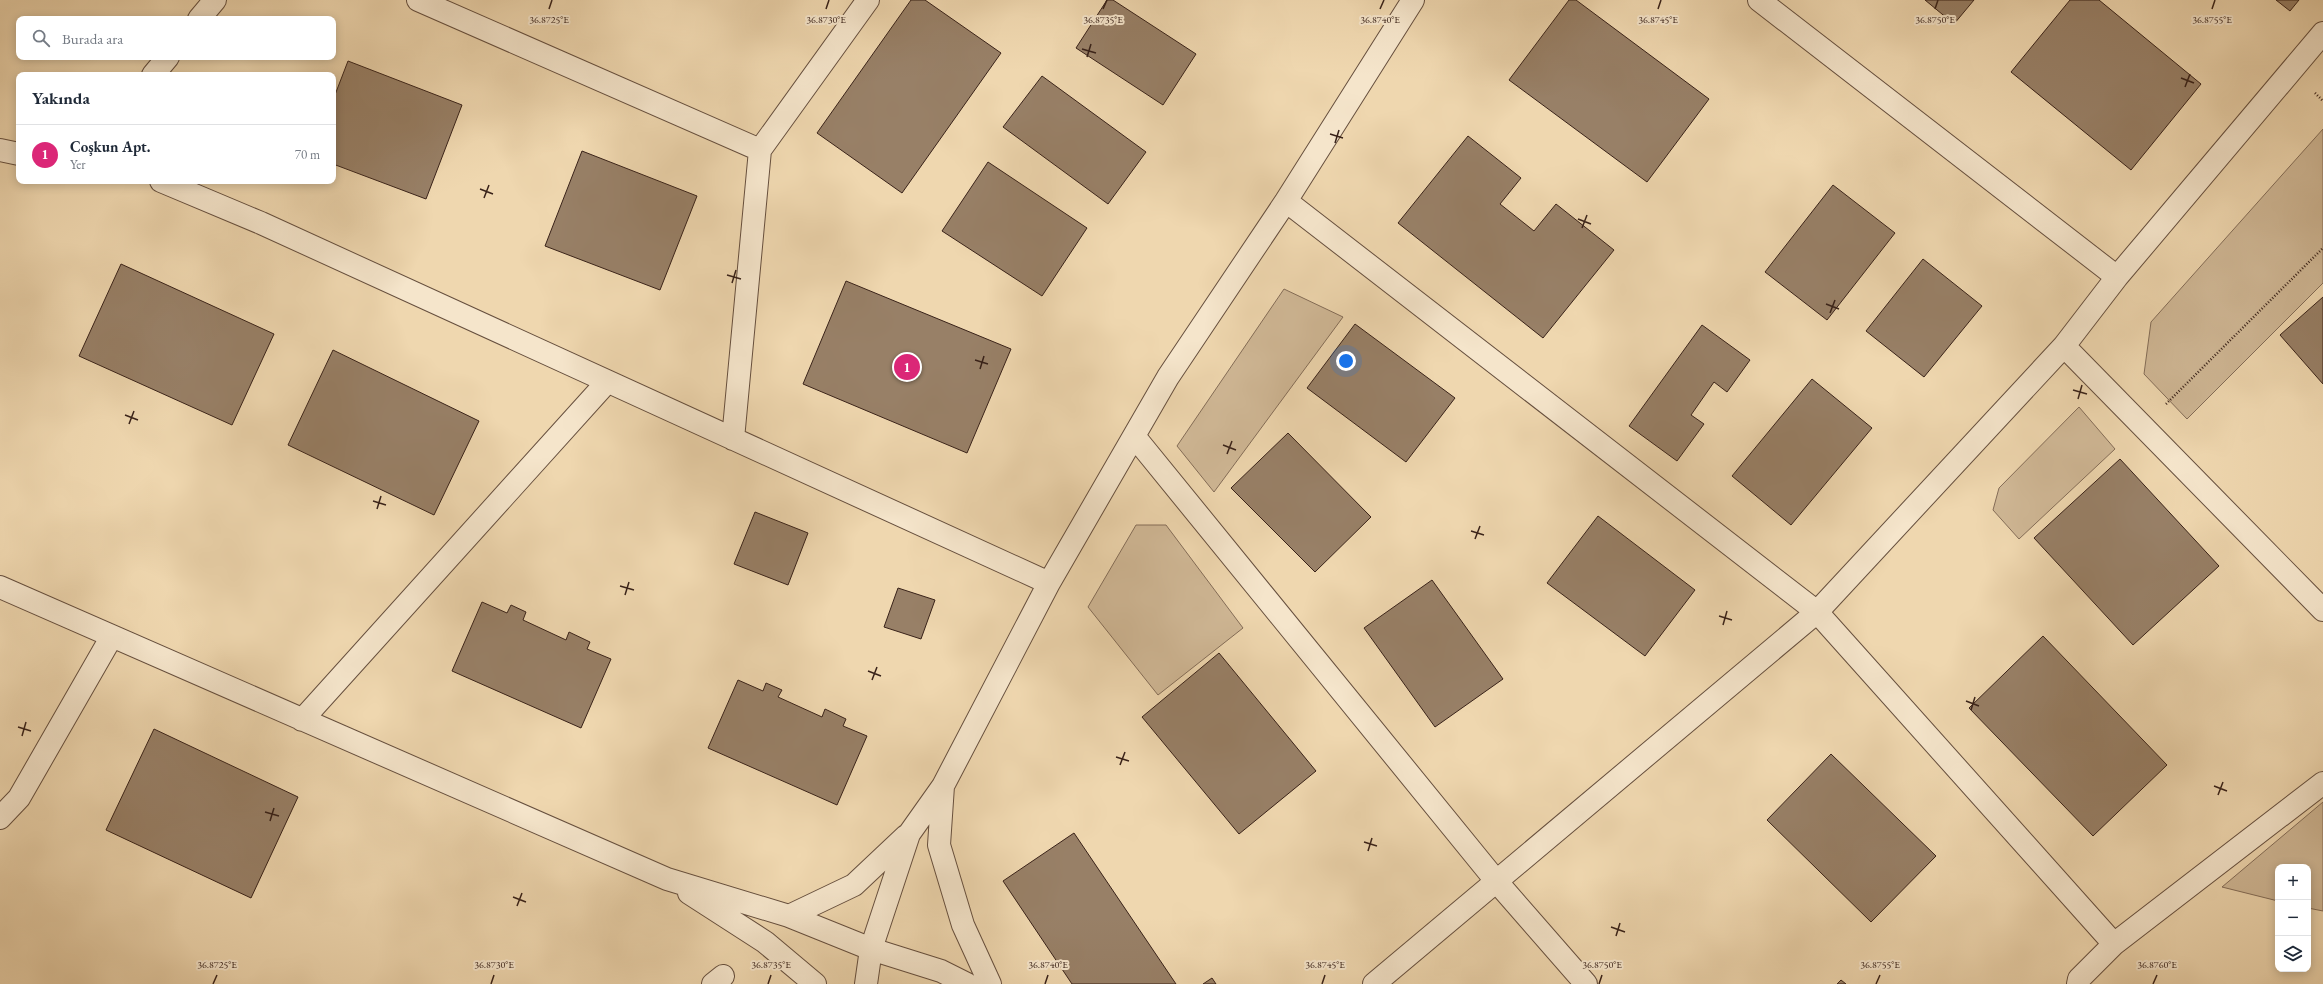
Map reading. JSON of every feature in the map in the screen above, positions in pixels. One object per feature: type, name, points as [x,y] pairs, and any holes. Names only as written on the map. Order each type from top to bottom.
[{"type":"street","points":[[202,16],[215,0]]},
{"type":"street","points":[[418,0],[760,150]]},
{"type":"street","points":[[733,439],[760,150],[868,0]]},
{"type":"street","points":[[789,916],[854,885],[909,834],[943,786],[1049,583],[1168,377],[1286,201],[1412,0]]},
{"type":"street","points":[[1759,0],[2117,277]]},
{"type":"street","points":[[1374,984],[1817,612],[2064,346],[2117,277],[2323,33]]},
{"type":"street","points":[[156,72],[166,60]]},
{"type":"street","points":[[0,150],[16,153]]},
{"type":"street","points":[[168,184],[261,223],[1049,583]]},
{"type":"street","points":[[1286,201],[1817,612],[2114,944]]},
{"type":"street","points":[[2064,346],[2323,610]]},
{"type":"street","points":[[302,720],[607,382]]},
{"type":"street","points":[[1134,436],[1497,882],[1586,984]]},
{"type":"street","points":[[0,587],[667,879],[789,916],[871,949],[941,972],[967,984]]},
{"type":"street","points":[[0,818],[19,798],[112,636]]},
{"type":"street","points":[[2078,984],[2079,979],[2114,944],[2323,783]]},
{"type":"street","points":[[943,786],[939,845],[963,925],[990,984]]},
{"type":"street","points":[[866,984],[871,949],[909,834]]},
{"type":"street","points":[[667,879],[766,942],[815,984]]},
{"type":"path","points":[[2143,426],[2323,248]]},
{"type":"shaded area","points":[[2323,129],[2323,283],[2187,419],[2144,374],[2151,322]]},
{"type":"shaded area","points":[[1284,289],[1343,317],[1214,492],[1177,446]]},
{"type":"shaded area","points":[[2079,407],[2115,449],[2019,539],[1993,510],[1999,488]]},
{"type":"shaded area","points":[[1136,525],[1166,525],[1243,628],[1158,695],[1088,607]]},
{"type":"shaded area","points":[[2323,802],[2323,911],[2311,909],[2311,864],[2275,864],[2275,900],[2222,887]]},
{"type":"building","points":[[911,0],[925,0],[1001,53],[902,193],[817,133]]},
{"type":"building","points":[[1107,0],[1113,0],[1196,54],[1163,105],[1076,48]]},
{"type":"building","points":[[1569,0],[1576,0],[1709,99],[1647,182],[1509,80]]},
{"type":"building","points":[[1925,0],[1974,0],[1954,24]]},
{"type":"building","points":[[2070,0],[2099,0],[2201,84],[2131,170],[2011,72]]},
{"type":"building","points":[[2276,0],[2299,0],[2290,11]]},
{"type":"building","points":[[348,61],[462,105],[426,199],[336,165],[336,92]]},
{"type":"building","points":[[1042,76],[1146,152],[1108,204],[1003,127]]},
{"type":"building","points":[[1468,136],[1521,178],[1500,204],[1534,231],[1556,204],[1614,250],[1543,338],[1398,223]]},
{"type":"building","points":[[582,151],[697,196],[660,290],[545,246]]},
{"type":"building","points":[[988,162],[1087,228],[1042,296],[942,231]]},
{"type":"building","points":[[1833,185],[1895,233],[1827,320],[1765,272]]},
{"type":"building","points":[[1923,259],[1982,306],[1924,377],[1866,331]]},
{"type":"building","points":[[121,264],[274,334],[232,425],[79,356]]},
{"type":"building","points":[[846,281],[1011,349],[967,453],[803,384]]},
{"type":"building","points":[[2323,297],[2323,384],[2280,335]]},
{"type":"building","points":[[1355,324],[1455,398],[1406,462],[1307,388]]},
{"type":"building","points":[[1702,325],[1750,360],[1727,392],[1714,382],[1691,415],[1704,424],[1677,461],[1629,426]]},
{"type":"building","points":[[333,350],[479,421],[434,515],[288,445]]},
{"type":"building","points":[[1812,379],[1872,428],[1791,525],[1732,476]]},
{"type":"building","points":[[1288,433],[1371,517],[1315,572],[1231,488]]},
{"type":"building","points":[[2120,459],[2219,566],[2133,645],[2034,538]]},
{"type":"building","points":[[755,512],[808,533],[788,585],[734,564]]},
{"type":"building","points":[[1598,516],[1695,590],[1645,656],[1547,583]]},
{"type":"building","points":[[1432,580],[1503,679],[1435,727],[1364,628]]},
{"type":"building","points":[[898,588],[935,600],[921,639],[884,627]]},
{"type":"building","points":[[482,602],[507,613],[511,605],[526,612],[523,620],[566,640],[569,632],[590,642],[587,649],[611,659],[581,728],[452,671]]},
{"type":"building","points":[[2043,636],[2167,765],[2093,836],[1969,708]]},
{"type":"building","points":[[1219,653],[1316,771],[1239,834],[1142,717]]},
{"type":"building","points":[[738,680],[763,691],[766,683],[782,690],[778,697],[822,717],[825,709],[846,719],[843,726],[867,736],[837,805],[708,748]]},
{"type":"building","points":[[154,729],[298,797],[251,898],[106,830]]},
{"type":"building","points":[[1831,754],[1936,856],[1871,922],[1767,820]]},
{"type":"building","points":[[1074,833],[1176,984],[1072,984],[1003,881]]},
{"type":"building","points":[[1212,978],[1216,984],[1203,984]]},
{"type":"building","points":[[1841,980],[1846,984],[1837,984]]},
{"type":"place","name":"Coşkun Apt.","points":[[907,367]]}]
